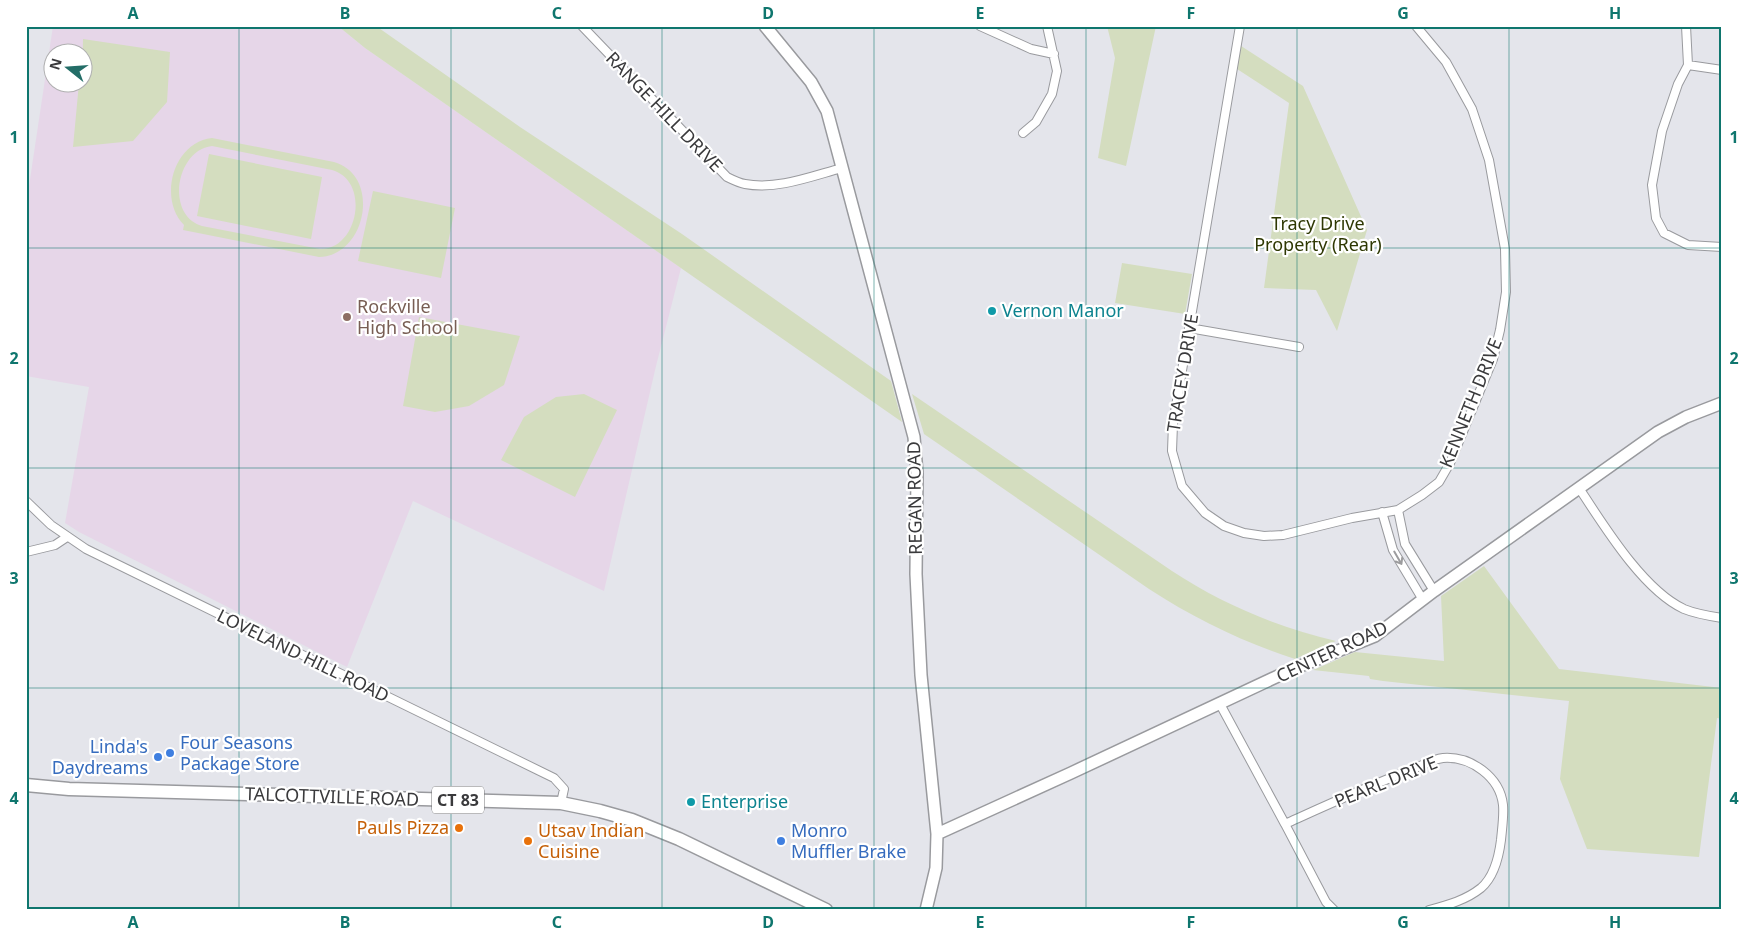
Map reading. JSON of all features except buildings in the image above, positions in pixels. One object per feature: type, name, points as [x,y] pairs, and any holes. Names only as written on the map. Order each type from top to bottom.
[{"type":"main road","name":"TALCOTTVILLE ROAD","points":[[26,786],[68,789],[562,803],[632,820],[679,839],[826,910]]},
{"type":"street","name":"RANGE HILL DRIVE","points":[[582,26],[726,177],[744,184],[766,186],[842,168]]},
{"type":"street","name":"REGAN ROAD","points":[[765,26],[811,82],[827,112],[914,436],[917,474],[916,574],[921,675],[937,834],[936,868],[926,910]]},
{"type":"street","points":[[980,26],[1031,49],[1054,54]]},
{"type":"street","points":[[1023,133],[1036,122],[1052,94],[1057,71],[1046,26]]},
{"type":"street","name":"TRACEY DRIVE","points":[[1240,26],[1173,424],[1172,451],[1182,486],[1204,513],[1224,526],[1244,533],[1264,536],[1283,535],[1398,510]]},
{"type":"street","name":"KENNETH DRIVE","points":[[1398,510],[1439,482],[1450,463],[1494,358],[1506,292],[1504,250],[1490,160],[1472,109],[1446,62],[1416,26]]},
{"type":"street","points":[[1686,26],[1688,65],[1678,84],[1662,131],[1652,185],[1656,218],[1664,233],[1688,244],[1722,247]]},
{"type":"street","points":[[1688,65],[1722,70]]},
{"type":"street","points":[[1189,328],[1299,346]]},
{"type":"street","name":"CENTER ROAD","points":[[937,834],[1292,669],[1375,636],[1434,591],[1658,432],[1686,417],[1722,403]]},
{"type":"street","points":[[1579,488],[1644,580],[1684,609],[1722,618]]},
{"type":"street","points":[[26,501],[66,537],[55,545],[26,552]]},
{"type":"street","points":[[1398,510],[1405,544],[1434,591]]},
{"type":"street","points":[[1382,512],[1393,550],[1423,600]]},
{"type":"street","name":"LOVELAND HILL ROAD","points":[[66,537],[86,549],[235,624],[554,778],[564,789],[562,803]]},
{"type":"street","points":[[1220,704],[1326,902],[1334,910]]},
{"type":"street","name":"PEARL DRIVE","points":[[1285,824],[1370,786],[1442,758],[1464,760],[1484,770],[1497,787],[1503,805],[1499,858],[1483,887],[1469,897],[1429,910]]},
{"type":"shaded area","name":"Rockville High School","points":[[53,26],[338,26],[365,48],[681,268],[656,366],[604,591],[413,501],[347,667],[79,532],[65,523],[89,387],[26,376],[26,206],[43,92],[92,92],[92,42],[51,42]]},
{"type":"green space","points":[[338,26],[376,26],[520,127],[682,234],[891,381],[902,422],[365,48]]},
{"type":"green space","points":[[1107,26],[1156,26],[1126,166],[1098,158],[1115,58]]},
{"type":"green space","points":[[83,39],[170,52],[167,102],[133,141],[73,147],[78,92],[92,92],[92,42],[83,42]]},
{"type":"green space","name":"Tracy Drive Property (Rear)","points":[[1238,44],[1303,86],[1367,230],[1337,331],[1316,290],[1264,288],[1289,103],[1234,67]]},
{"type":"green space","points":[[212,138],[334,162],[349,170],[359,183],[363,198],[362,214],[357,230],[348,244],[335,253],[319,257],[183,230],[184,225],[176,214],[172,201],[171,187],[179,160],[199,142]],"holes":[[[212,146],[332,170],[344,177],[352,187],[355,200],[355,214],[351,227],[343,239],[333,246],[320,249],[202,226],[190,220],[183,209],[179,197],[183,170],[190,159],[200,150]]]},
{"type":"green space","points":[[209,154],[322,177],[311,239],[197,216]]},
{"type":"green space","points":[[373,191],[455,208],[441,278],[358,261]]},
{"type":"green space","points":[[1122,263],[1192,274],[1185,314],[1115,303]]},
{"type":"green space","points":[[419,317],[520,336],[504,385],[469,406],[435,412],[403,406]]},
{"type":"green space","points":[[584,394],[617,410],[575,497],[501,460],[524,417],[556,397]]},
{"type":"green space","points":[[912,394],[1191,583],[1230,604],[1271,621],[1336,641],[1295,659],[1238,637],[1184,610],[1149,589],[924,434]]},
{"type":"green space","points":[[1484,566],[1559,669],[1722,688],[1722,719],[1717,718],[1699,857],[1587,849],[1560,779],[1569,701],[1383,681],[1370,679],[1369,676],[1313,670],[1355,652],[1444,661],[1441,596]]},
{"type":"place","name":"Vernon Manor","points":[[992,311]]},
{"type":"place","name":"Rockville High School","points":[[347,317]]},
{"type":"place","name":"Four Seasons Package Store","points":[[170,753]]},
{"type":"place","name":"Linda's Daydreams","points":[[158,757]]},
{"type":"place","name":"Enterprise","points":[[691,802]]},
{"type":"place","name":"Pauls Pizza","points":[[459,828]]},
{"type":"place","name":"Utsav Indian Cuisine","points":[[528,841]]},
{"type":"place","name":"Monro Muffler Brake","points":[[781,841]]}]
